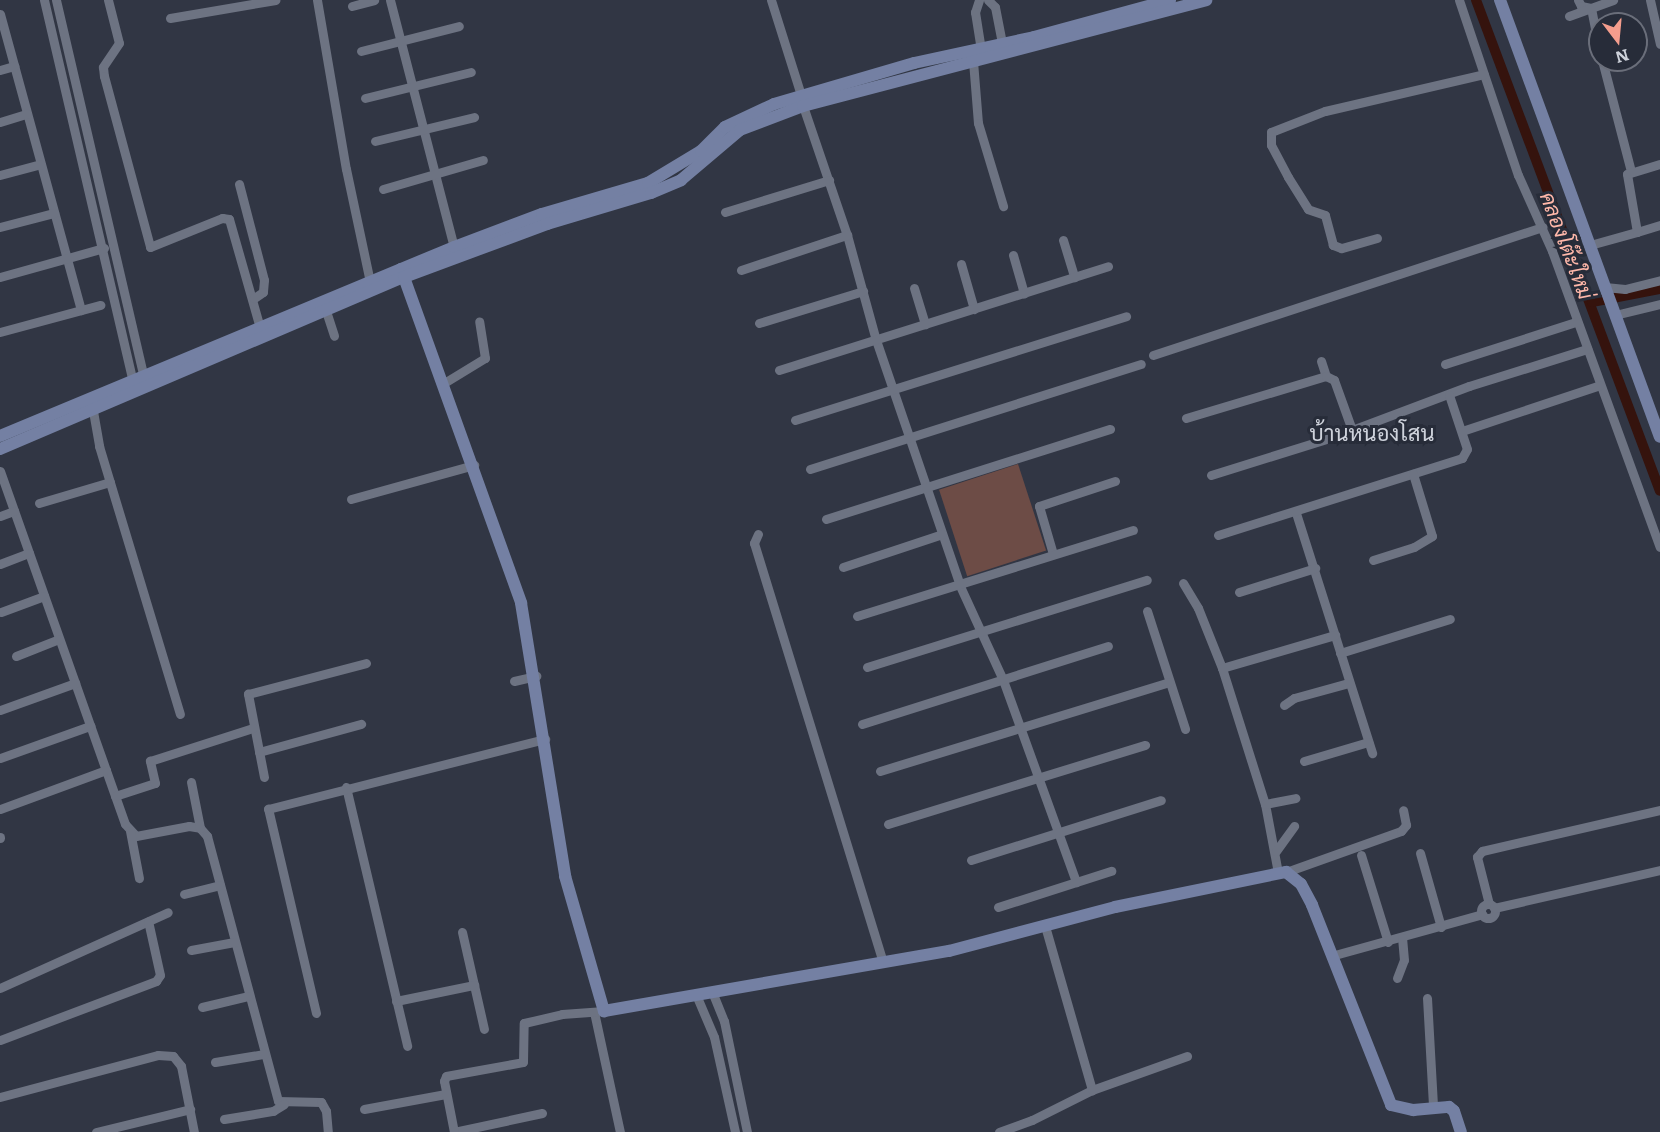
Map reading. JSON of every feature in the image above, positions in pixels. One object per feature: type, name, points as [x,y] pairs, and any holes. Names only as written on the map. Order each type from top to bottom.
[{"type":"street","points":[[44,0],[63,94],[100,250],[139,379]]},
{"type":"street","points":[[56,0],[112,246],[139,379]]},
{"type":"street","points":[[108,0],[119,43],[103,67],[104,76],[150,247],[222,218],[229,219],[254,298],[260,328]]},
{"type":"street","points":[[170,18],[275,0]]},
{"type":"street","points":[[317,0],[344,158],[370,282]]},
{"type":"street","points":[[352,6],[374,0]]},
{"type":"street","points":[[390,0],[454,247]]},
{"type":"street","points":[[771,0],[847,235],[876,340],[912,437],[942,534],[960,586],[983,631],[1003,680],[1076,882]]},
{"type":"street","points":[[979,0],[975,12],[981,48]]},
{"type":"street","points":[[988,0],[995,7],[1002,44]]},
{"type":"street","points":[[0,449],[326,311],[454,247],[542,214],[648,183],[674,171],[725,127],[748,114],[981,48],[1170,0]]},
{"type":"street","points":[[0,436],[370,282],[547,224],[651,194],[681,180],[740,130],[802,100],[973,61],[1206,0]]},
{"type":"street","points":[[1459,0],[1518,176],[1542,227],[1660,547]]},
{"type":"street","points":[[1500,0],[1659,430]]},
{"type":"street","points":[[1578,0],[1581,6],[1591,8]]},
{"type":"street","points":[[1569,16],[1613,0]]},
{"type":"street","points":[[1650,0],[1660,44]]},
{"type":"street","points":[[1591,8],[1592,12]]},
{"type":"street","points":[[0,17],[81,310]]},
{"type":"street","points":[[361,51],[459,26]]},
{"type":"street","points":[[973,61],[978,123],[1003,206]]},
{"type":"street","points":[[0,70],[14,66]]},
{"type":"street","points":[[365,98],[471,72]]},
{"type":"street","points":[[1605,72],[1631,171]]},
{"type":"street","points":[[1377,237],[1341,248],[1333,245],[1325,215],[1308,209],[1272,145],[1271,132],[1325,111],[1484,74]]},
{"type":"street","points":[[63,94],[76,91]]},
{"type":"street","points":[[0,122],[27,114]]},
{"type":"street","points":[[69,118],[82,114]]},
{"type":"street","points":[[375,141],[474,117]]},
{"type":"street","points":[[383,189],[483,160]]},
{"type":"street","points":[[0,174],[41,164]]},
{"type":"street","points":[[1637,231],[1625,180],[1631,171],[1660,164]]},
{"type":"street","points":[[725,212],[829,180]]},
{"type":"street","points":[[239,184],[264,280],[264,292],[254,298]]},
{"type":"street","points":[[0,227],[54,213]]},
{"type":"street","points":[[1590,245],[1660,225]]},
{"type":"street","points":[[1153,355],[1542,227]]},
{"type":"street","points":[[741,270],[847,235]]},
{"type":"street","points":[[1063,240],[1074,277]]},
{"type":"street","points":[[0,277],[112,246]]},
{"type":"street","points":[[1013,255],[1024,293]]},
{"type":"street","points":[[961,264],[975,309]]},
{"type":"street","points":[[779,370],[1108,266]]},
{"type":"street","points":[[402,273],[474,465],[522,603],[536,676],[565,876],[599,1011],[620,1132]]},
{"type":"street","points":[[1607,290],[1625,289],[1660,280]]},
{"type":"street","points":[[914,288],[925,324]]},
{"type":"street","points":[[759,323],[863,291]]},
{"type":"street","points":[[1614,313],[1660,304]]},
{"type":"street","points":[[0,332],[100,305]]},
{"type":"street","points":[[326,311],[334,336]]},
{"type":"street","points":[[795,420],[1126,316]]},
{"type":"street","points":[[444,383],[485,358],[479,321]]},
{"type":"street","points":[[1445,364],[1576,322]]},
{"type":"street","points":[[1211,475],[1352,430],[1587,349]]},
{"type":"street","points":[[1321,361],[1326,376]]},
{"type":"street","points":[[810,469],[1141,364]]},
{"type":"street","points":[[1186,418],[1326,376],[1334,380],[1352,430]]},
{"type":"street","points":[[1462,431],[1600,385]]},
{"type":"street","points":[[1218,535],[1296,513],[1466,455],[1462,431],[1449,395]]},
{"type":"street","points":[[93,411],[110,482],[180,714]]},
{"type":"street","points":[[826,519],[1110,429]]},
{"type":"street","points":[[351,499],[474,465]]},
{"type":"street","points":[[0,471],[115,796],[130,831],[139,878]]},
{"type":"street","points":[[1373,560],[1414,547],[1432,536],[1413,474]]},
{"type":"street","points":[[1053,554],[1039,506],[1115,481]]},
{"type":"street","points":[[39,503],[110,482]]},
{"type":"street","points":[[0,516],[14,511]]},
{"type":"street","points":[[1296,513],[1372,753]]},
{"type":"street","points":[[857,616],[960,586],[1053,554],[1133,530]]},
{"type":"street","points":[[758,534],[754,543],[756,553],[883,963]]},
{"type":"street","points":[[843,567],[942,534]]},
{"type":"street","points":[[0,564],[29,553]]},
{"type":"street","points":[[1239,592],[1315,568]]},
{"type":"street","points":[[867,667],[1147,580]]},
{"type":"street","points":[[1183,583],[1198,608],[1222,668],[1265,804],[1282,873],[1301,884],[1391,1105],[1401,1109],[1449,1107],[1454,1111],[1461,1132]]},
{"type":"street","points":[[1,612],[44,596]]},
{"type":"street","points":[[1147,611],[1185,729]]},
{"type":"street","points":[[1340,653],[1450,619]]},
{"type":"street","points":[[1222,668],[1335,634]]},
{"type":"street","points":[[16,656],[59,639]]},
{"type":"street","points":[[862,724],[1108,646]]},
{"type":"street","points":[[264,777],[248,694],[366,663]]},
{"type":"street","points":[[514,681],[536,676]]},
{"type":"street","points":[[880,771],[1169,682]]},
{"type":"street","points":[[0,710],[75,683]]},
{"type":"street","points":[[1284,705],[1294,698],[1349,683]]},
{"type":"street","points":[[259,752],[361,724]]},
{"type":"street","points":[[0,758],[90,726]]},
{"type":"street","points":[[115,796],[155,783],[150,761],[253,728]]},
{"type":"street","points":[[316,1013],[268,809],[346,787],[545,739]]},
{"type":"street","points":[[1304,761],[1368,741]]},
{"type":"street","points":[[888,824],[1145,745]]},
{"type":"street","points":[[0,809],[106,770]]},
{"type":"street","points":[[191,782],[200,828],[207,836],[248,996],[278,1101],[285,1104],[321,1102],[327,1111],[328,1132]]},
{"type":"street","points":[[346,787],[406,1046]]},
{"type":"street","points":[[1265,804],[1295,798]]},
{"type":"street","points":[[971,860],[1161,800]]},
{"type":"street","points":[[542,1113],[454,1132],[446,1094],[446,1076],[523,1062],[524,1023],[697,997],[949,951],[1115,907],[1282,873],[1401,831],[1406,825],[1403,810]]},
{"type":"street","points":[[1331,956],[1482,914],[1490,917],[1492,906],[1477,857],[1482,851],[1660,810]]},
{"type":"street","points":[[130,831],[145,837],[189,826],[200,828]]},
{"type":"street","points":[[1276,851],[1294,826]]},
{"type":"street","points":[[1420,853],[1441,927]]},
{"type":"street","points":[[1361,855],[1388,942]]},
{"type":"street","points":[[1492,906],[1660,870]]},
{"type":"street","points":[[998,907],[1111,871]]},
{"type":"street","points":[[184,894],[220,885]]},
{"type":"street","points":[[0,988],[168,912]]},
{"type":"street","points":[[0,1040],[156,981],[160,975],[148,921]]},
{"type":"street","points":[[1045,926],[1092,1090]]},
{"type":"street","points":[[462,932],[484,1029]]},
{"type":"street","points":[[1397,978],[1404,960],[1402,938]]},
{"type":"street","points":[[191,950],[234,942]]},
{"type":"street","points":[[396,1000],[474,985]]},
{"type":"street","points":[[713,994],[724,1021],[747,1132]]},
{"type":"street","points":[[202,1006],[248,996]]},
{"type":"street","points":[[697,997],[714,1037],[735,1132]]},
{"type":"street","points":[[1427,998],[1433,1106]]},
{"type":"street","points":[[215,1062],[264,1054]]},
{"type":"street","points":[[0,1097],[158,1055],[173,1056],[182,1066],[194,1132]]},
{"type":"street","points":[[999,1132],[1032,1120],[1092,1090],[1187,1056]]},
{"type":"street","points":[[364,1108],[446,1094]]},
{"type":"street","points":[[224,1119],[273,1111],[285,1104]]},
{"type":"street","points":[[96,1132],[190,1109]]},
{"type":"street","points":[[1032,1120],[1036,1132]]},
{"type":"shaded area","points":[[1018,464],[1046,551],[967,576],[939,490]]},
{"type":"waterway","name":"คลองโต๊ะใหม่","points":[[1476,0],[1660,491]]},
{"type":"waterway","points":[[1592,302],[1660,289]]},
{"type":"district","name":"บ้านหนองโสน","points":[[1372,432]]}]
